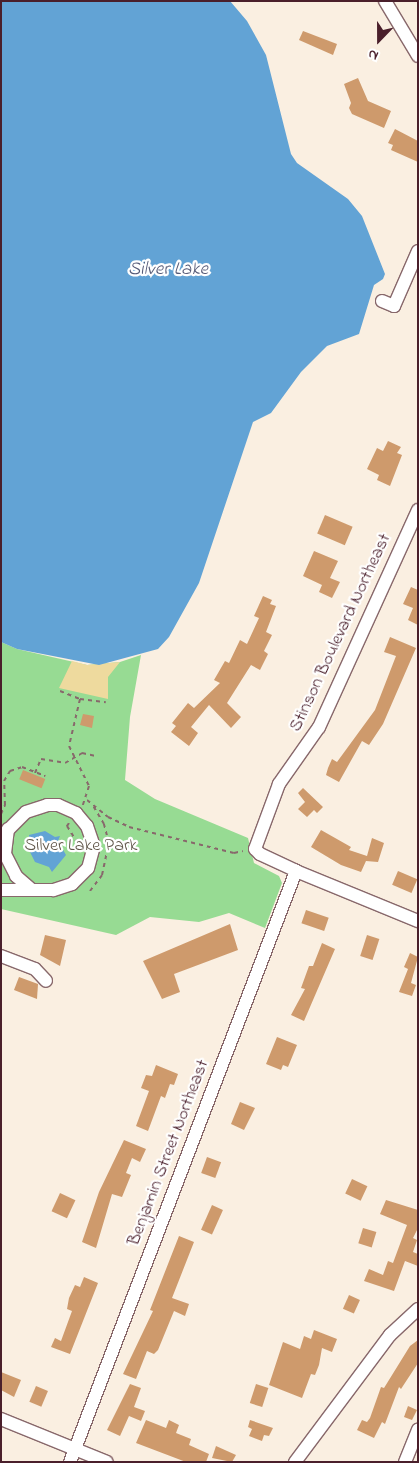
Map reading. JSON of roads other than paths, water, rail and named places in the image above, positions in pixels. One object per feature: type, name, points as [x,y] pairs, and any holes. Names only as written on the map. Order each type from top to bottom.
[{"type":"street","points":[[385,1],[418,56]]},
{"type":"street","points":[[382,301],[394,306],[418,251]]},
{"type":"street","name":"Stinson Boulevard Northeast","points":[[296,870],[260,854],[255,849],[279,784],[319,727],[418,510]]},
{"type":"street","points":[[1,890],[32,890],[63,888],[82,876],[88,868],[94,846],[92,835],[76,813],[58,805],[37,807],[5,833],[5,854],[16,876],[32,890]]},
{"type":"street","points":[[296,870],[418,921]]},
{"type":"street","name":"Benjamin Street Northeast","points":[[70,1462],[296,870]]},
{"type":"street","points":[[1,956],[35,969],[46,981]]},
{"type":"street","points":[[295,1462],[390,1335],[418,1309]]},
{"type":"street","points":[[1,1419],[107,1462]]},
{"type":"street","points":[[406,1462],[418,1430]]},
{"type":"water","name":"Silver Lake","points":[[1,1],[230,1],[247,21],[266,55],[291,154],[297,163],[348,199],[362,216],[385,274],[383,279],[374,285],[359,334],[327,346],[301,372],[271,413],[253,422],[199,583],[169,637],[158,649],[99,665],[17,649],[1,642]]},
{"type":"water","points":[[45,831],[55,837],[60,836],[58,841],[66,855],[52,872],[49,867],[35,862],[30,852],[29,835]]},
{"type":"park label","name":"Silver Lake Park","points":[[81,846]]}]
